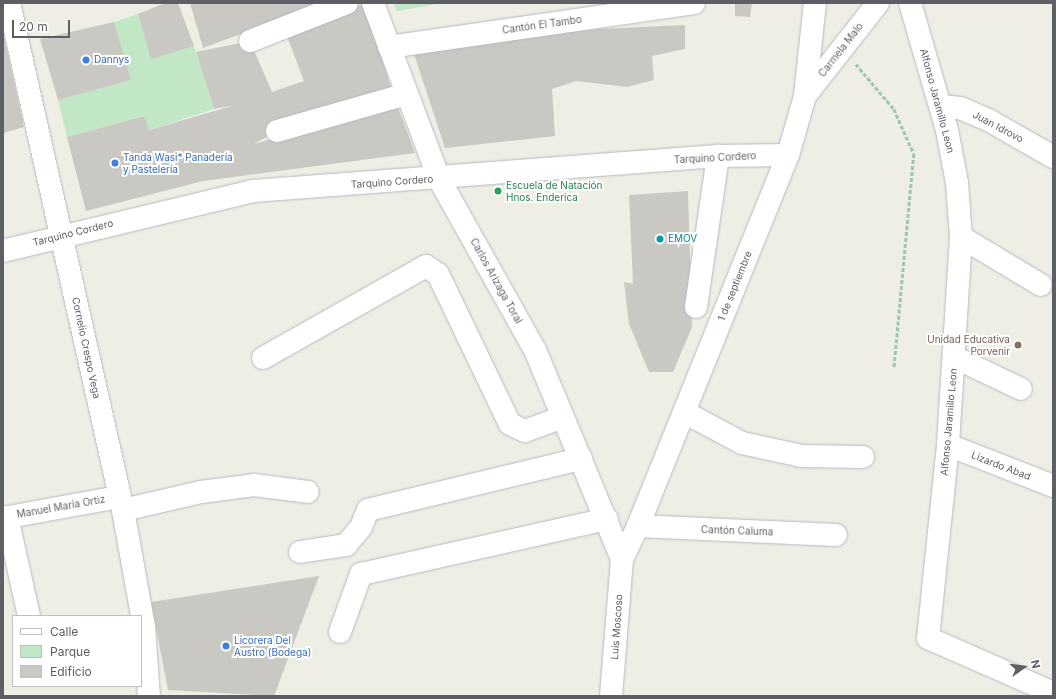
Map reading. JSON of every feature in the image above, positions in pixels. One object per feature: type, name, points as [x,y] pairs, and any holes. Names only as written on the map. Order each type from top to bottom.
[{"type":"street","name":"Cornelio Crespo Vega","points":[[9,3],[121,504],[142,615]]},
{"type":"street","points":[[250,42],[347,3]]},
{"type":"street","name":"Carlos Arízaga Toral","points":[[372,3],[439,179],[535,350],[607,519],[622,559]]},
{"type":"street","name":"Cantón El Tambo","points":[[389,47],[694,3]]},
{"type":"street","name":"1 de septiembre","points":[[622,559],[638,526],[788,155],[805,96],[816,3]]},
{"type":"street","name":"Carmela Malo","points":[[805,96],[878,3]]},
{"type":"street","name":"Alfonso Jaramillo Leon","points":[[910,3],[941,106],[957,183],[961,237],[948,445],[928,638],[1053,694]]},
{"type":"street","points":[[277,131],[407,94]]},
{"type":"street","name":"Juan Idrovo","points":[[941,106],[960,108],[984,118],[1051,152]]},
{"type":"street","name":"Tarquino Cordero","points":[[3,251],[62,235],[253,191],[439,179],[718,156],[788,155]]},
{"type":"street","points":[[696,307],[718,156]]},
{"type":"street","points":[[961,237],[1041,285]]},
{"type":"street","points":[[263,358],[426,266],[438,274],[510,424],[525,431],[563,417]]},
{"type":"street","points":[[954,357],[1021,390]]},
{"type":"street","points":[[684,412],[742,443],[802,456],[863,457]]},
{"type":"street","name":"Lizardo Abad","points":[[948,445],[1053,486]]},
{"type":"street","points":[[300,552],[346,545],[361,527],[368,510],[581,459]]},
{"type":"street","name":"Manuel María Ortiz","points":[[5,518],[121,504],[254,485],[308,492]]},
{"type":"street","points":[[5,518],[29,615]]},
{"type":"street","points":[[340,632],[361,574],[607,519]]},
{"type":"street","name":"Cantón Caluma","points":[[638,526],[836,535]]},
{"type":"street","name":"Luis Moscoso","points":[[611,696],[622,559]]},
{"type":"street","name":"Cornelio Crespo Vega","points":[[142,616],[150,696]]},
{"type":"path","points":[[840,51],[866,72],[894,109],[914,154],[894,368]]},
{"type":"green space","points":[[394,3],[443,3],[397,11]]},
{"type":"green space","points":[[138,14],[151,58],[194,46],[214,109],[149,130],[143,116],[67,137],[58,100],[131,80],[114,22]]},
{"type":"building","points":[[165,3],[178,3],[194,46],[151,59],[138,14]]},
{"type":"building","points":[[190,3],[323,3],[203,48]]},
{"type":"building","points":[[365,3],[392,92],[277,131],[254,144],[396,102],[415,153],[203,181],[86,211],[67,137],[144,116],[149,130],[235,105],[214,109],[196,52],[250,41],[272,92],[304,81],[287,36]]},
{"type":"building","points":[[735,3],[752,3],[750,17],[735,16]]},
{"type":"building","name":"Dannys","points":[[114,22],[131,80],[58,100],[40,39]]},
{"type":"building","points":[[685,25],[685,49],[652,56],[654,80],[627,87],[576,81],[552,89],[555,136],[445,148],[413,51],[598,29]]},
{"type":"building","points":[[3,32],[24,127],[3,133]]},
{"type":"building","name":"EMOV","points":[[688,191],[692,327],[673,372],[649,372],[629,324],[624,282],[633,284],[629,195]]},
{"type":"building","name":"Licorera Del Austro (Bodega)","points":[[319,576],[274,696],[168,690],[151,602]]},
{"type":"place","name":"Dannys","points":[[86,60]]},
{"type":"place","name":"Tanda Wasi* Panadería y Pastelería","points":[[115,163]]},
{"type":"place","name":"Escuela de Natación Hnos. Enderica","points":[[498,191]]},
{"type":"place","name":"EMOV","points":[[660,239]]},
{"type":"place","name":"Unidad Educativa Porvenir","points":[[1018,345]]},
{"type":"place","name":"Licorera Del Austro (Bodega)","points":[[226,646]]}]
